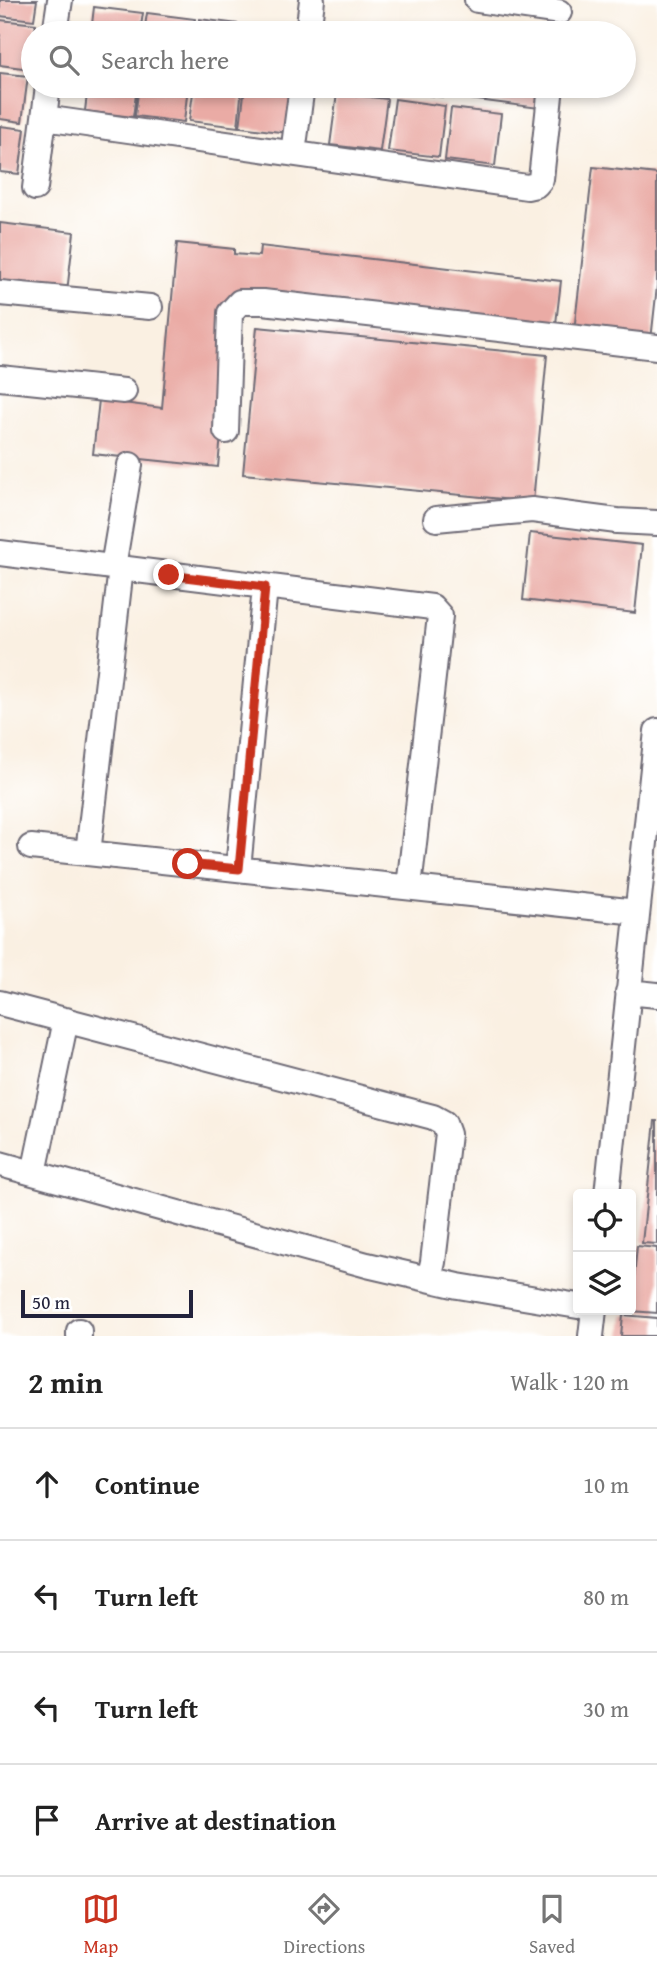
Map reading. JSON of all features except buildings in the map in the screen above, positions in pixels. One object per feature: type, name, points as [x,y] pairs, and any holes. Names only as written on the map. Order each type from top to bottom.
[{"type":"street","points":[[57,21],[60,0]]},
{"type":"street","points":[[309,21],[312,0]]},
{"type":"street","points":[[477,0],[559,15]]},
{"type":"street","points":[[35,188],[46,98]]},
{"type":"street","points":[[293,153],[300,98]]},
{"type":"street","points":[[44,118],[527,187],[536,185],[541,178],[550,98]]},
{"type":"street","points":[[0,293],[150,307]]},
{"type":"street","points":[[226,431],[230,313],[240,302],[263,302],[657,347]]},
{"type":"street","points":[[0,378],[124,391]]},
{"type":"street","points":[[88,853],[130,465]]},
{"type":"street","points":[[436,519],[532,510],[617,521],[657,523]]},
{"type":"street","points":[[0,553],[432,607],[440,616],[409,887]]},
{"type":"street","points":[[239,869],[265,587]]},
{"type":"street","points":[[608,1189],[657,730]]},
{"type":"street","points":[[31,847],[638,912]]},
{"type":"street","points":[[628,992],[657,995]]},
{"type":"street","points":[[0,1003],[433,1117],[444,1123],[448,1134],[429,1279]]},
{"type":"street","points":[[34,1173],[66,1020]]},
{"type":"street","points":[[0,1164],[298,1247],[429,1279],[573,1305]]},
{"type":"street","points":[[591,1336],[593,1315]]},
{"type":"route","points":[[169,575],[265,587],[239,869],[188,864]]}]
